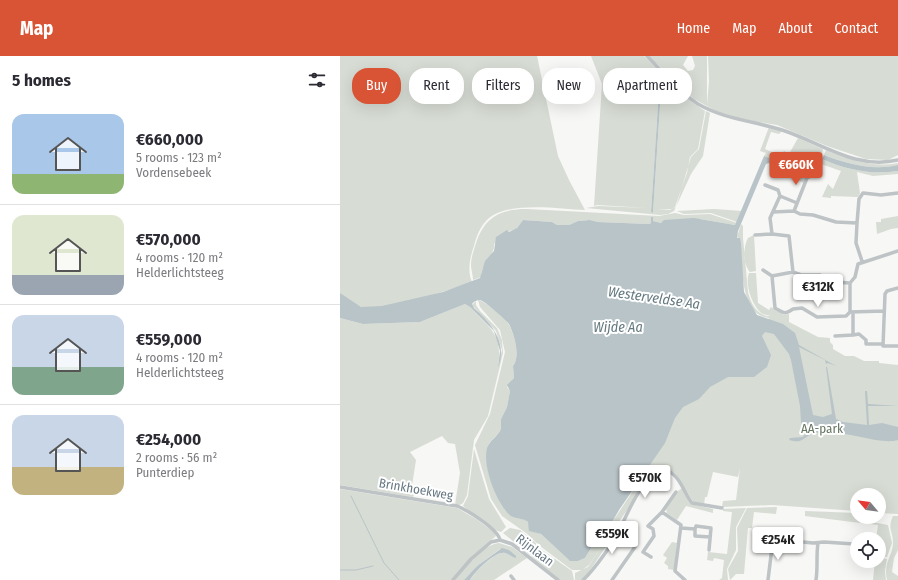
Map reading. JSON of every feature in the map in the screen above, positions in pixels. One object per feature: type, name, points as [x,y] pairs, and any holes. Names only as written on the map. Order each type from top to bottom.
[{"type":"street","points":[[647,56],[693,100],[718,113],[786,131],[846,157],[876,162],[898,160]]},
{"type":"street","points":[[794,211],[807,178],[815,174],[821,160]]},
{"type":"street","points":[[765,184],[778,190],[780,196],[770,218],[772,234]]},
{"type":"street","points":[[862,261],[856,243],[859,199],[863,193],[880,195],[898,193]]},
{"type":"street","points":[[780,196],[797,203]]},
{"type":"street","points":[[773,212],[794,211],[800,214],[813,215],[836,222],[857,223]]},
{"type":"street","points":[[755,236],[772,234],[786,235],[790,239],[793,272]]},
{"type":"street","points":[[853,335],[850,283],[855,277],[858,264],[862,261],[898,252]]},
{"type":"street","points":[[763,270],[772,276],[793,272],[801,275],[820,275],[836,283],[850,283]]},
{"type":"street","points":[[772,276],[775,308],[784,313],[788,313],[793,309],[802,308],[817,317],[846,316],[851,312],[884,311]]},
{"type":"street","points":[[883,344],[885,294],[887,291],[898,288]]},
{"type":"street","points":[[835,336],[859,334],[866,340],[866,344],[898,346]]},
{"type":"street","points":[[583,580],[590,573],[620,530],[625,515],[655,472],[660,471],[673,474],[683,487],[692,503],[722,508]]},
{"type":"street","name":"Brinkhoekweg","points":[[340,487],[457,506],[497,533],[500,540]]},
{"type":"street","points":[[651,557],[643,552],[654,536],[653,529],[648,526],[662,512],[676,492]]},
{"type":"street","points":[[662,512],[681,525],[675,571],[685,580]]},
{"type":"street","points":[[680,528],[695,529],[696,526],[711,528],[709,550]]},
{"type":"street","points":[[695,529],[694,536],[710,537]]},
{"type":"street","points":[[768,580],[773,539],[818,543],[850,544]]},
{"type":"street","points":[[453,580],[471,558],[491,542],[500,540]]},
{"type":"street","name":"Rijnlaan","points":[[500,540],[512,544],[558,580]]},
{"type":"street","points":[[816,580],[818,543]]},
{"type":"street","points":[[612,580],[635,546]]},
{"type":"street","points":[[511,576],[514,580]]},
{"type":"green space","points":[[340,56],[537,56],[542,80],[542,104],[547,104],[558,156],[585,210],[533,207],[506,210],[495,214],[484,223],[476,239],[470,264],[470,278],[472,282],[449,290],[399,304],[370,308],[361,307],[352,303],[340,293]]},
{"type":"green space","points":[[591,56],[644,56],[657,68],[603,68],[603,104],[658,104],[651,212],[653,213],[660,104],[692,104],[692,102],[705,111],[698,149],[690,157],[688,166],[691,157],[699,149],[706,111],[710,113],[703,156],[691,174],[676,206],[682,188],[675,207],[672,209],[676,207],[674,211],[668,214],[660,215],[586,208],[598,206],[648,208],[597,205],[594,206],[602,84]]},
{"type":"green space","points":[[649,56],[688,56],[683,65],[686,68],[662,68]]},
{"type":"green space","points":[[692,56],[707,56],[707,105],[709,81],[708,56],[898,56],[898,155],[888,160],[866,159],[827,146],[777,125],[742,119],[716,111],[692,97],[692,70],[695,66]]},
{"type":"green space","points":[[769,127],[782,131],[779,134],[771,132],[765,149],[781,156],[784,151],[789,154],[798,138],[823,149],[822,154],[820,152],[791,166],[764,156],[766,153],[760,151]]},
{"type":"green space","points":[[826,150],[843,157],[870,164],[898,163],[898,165],[889,167],[860,166],[824,155]]},
{"type":"green space","points":[[817,158],[820,158],[815,173],[804,183],[794,179],[792,175],[797,169]]},
{"type":"green space","points":[[822,159],[859,171],[898,171],[898,174],[873,176],[857,172],[860,193],[858,197],[822,197],[828,184],[833,189],[841,171],[821,164]]},
{"type":"green space","points":[[517,209],[659,216],[675,213],[684,215],[710,214],[737,223],[735,225],[700,219],[661,223],[653,221],[653,218],[651,217],[651,223],[649,224],[598,222],[590,220],[578,221],[569,225],[557,225],[552,222],[523,220],[516,229],[506,232],[494,244],[494,249],[483,268],[481,277],[473,280],[471,265],[472,256],[476,243],[484,227],[495,216],[501,213]]},
{"type":"green space","points":[[714,209],[742,211],[737,222],[711,213],[684,214],[677,211]]},
{"type":"green space","points":[[898,216],[898,228],[877,234],[876,222],[881,222],[881,219]]},
{"type":"green space","name":"AA-park","points":[[741,224],[743,226],[748,292],[753,305],[759,312],[766,316],[771,316],[761,313],[754,304],[748,288],[749,273],[756,273],[758,303],[769,310],[771,307],[784,315],[789,314],[789,322],[818,337],[830,338],[833,349],[845,356],[854,356],[864,361],[879,361],[879,363],[898,365],[898,514],[886,513],[886,488],[850,488],[850,511],[772,505],[722,507],[723,501],[736,500],[740,468],[738,477],[713,472],[704,505],[694,503],[675,473],[668,471],[652,474],[589,565],[582,570],[572,570],[502,516],[491,499],[475,445],[490,414],[505,352],[500,330],[480,307],[478,300],[485,303],[503,317],[508,323],[517,351],[513,366],[514,378],[507,387],[510,391],[507,407],[501,419],[501,429],[488,446],[487,463],[495,492],[510,514],[514,517],[527,521],[529,524],[529,530],[541,534],[569,560],[578,561],[585,558],[597,538],[611,524],[648,468],[674,410],[762,336],[769,318],[759,315],[752,307],[747,297],[742,273],[740,239],[737,237]]},
{"type":"green space","points":[[754,235],[756,271],[750,272],[745,260],[745,246],[748,238]]},
{"type":"green space","points":[[476,301],[476,305],[480,311],[497,328],[502,340],[503,353],[488,416],[474,440],[467,495],[463,503],[458,506],[455,505],[460,473],[455,444],[448,443],[442,436],[410,452],[416,460],[411,492],[415,493],[413,497],[340,485],[340,318],[363,324],[420,322],[465,304],[470,307],[494,333],[499,347],[498,368],[502,350],[496,331],[472,305]]},
{"type":"green space","points":[[474,449],[489,499],[506,527],[501,532],[495,530],[463,506],[468,496]]},
{"type":"green space","points":[[682,488],[691,504],[713,509],[713,513],[686,506],[677,520],[667,513],[666,509],[678,491]]},
{"type":"green space","points":[[340,489],[457,508],[476,519],[494,532],[496,536],[470,558],[452,580],[340,580]]},
{"type":"green space","points":[[777,507],[776,514],[754,512],[752,528],[748,528],[744,574],[736,574],[730,580],[728,569],[738,551],[737,528],[747,508]]},
{"type":"green space","points":[[746,508],[736,527],[736,550],[727,569],[728,580],[719,580],[722,578],[724,560],[714,558],[713,561],[707,560],[708,552],[727,554],[732,512],[723,511],[723,509]]},
{"type":"green space","points":[[805,511],[850,513],[850,522],[805,516]]},
{"type":"green space","points":[[893,516],[898,516],[898,550],[894,558],[892,572],[898,576],[898,580],[887,580],[886,574],[887,564],[893,548],[893,539],[890,527]]},
{"type":"green space","points":[[870,524],[888,525],[892,543],[887,557],[886,532],[877,532],[878,525]]},
{"type":"green space","points":[[510,528],[520,530],[536,543],[537,547],[530,555],[503,533]]},
{"type":"green space","points":[[613,532],[615,533],[589,572],[581,580],[575,580],[575,573],[588,567]]},
{"type":"green space","points":[[672,542],[677,543],[674,570],[668,569],[668,566],[664,563],[667,558],[663,555]]},
{"type":"green space","points":[[499,543],[512,547],[527,558],[494,580],[470,580],[496,555],[505,553],[516,558],[509,550],[500,549],[477,566],[464,580],[455,580],[469,563],[481,552],[493,544]]},
{"type":"green space","points":[[538,547],[572,571],[574,580],[560,580],[531,556]]},
{"type":"green space","points":[[874,568],[886,568],[886,580],[873,580]]},
{"type":"water","points":[[658,104],[660,104],[653,213],[651,212]]},
{"type":"water","name":"Wijde Aa","points":[[818,152],[822,154],[820,158],[812,160],[798,170],[791,172],[780,169],[769,163],[766,164],[738,231],[737,238],[740,238],[741,243],[744,292],[757,315],[783,324],[795,333],[799,345],[836,366],[828,363],[826,364],[825,360],[799,347],[813,415],[823,417],[832,414],[827,367],[836,419],[843,422],[867,425],[865,391],[867,391],[868,404],[898,406],[868,406],[869,425],[882,423],[898,427],[898,440],[883,441],[847,434],[816,433],[800,441],[789,440],[790,438],[803,437],[805,434],[801,422],[800,406],[791,360],[789,354],[774,334],[765,332],[762,336],[771,355],[767,367],[754,377],[728,377],[710,387],[699,399],[683,407],[675,418],[665,443],[611,524],[597,538],[585,558],[578,561],[570,561],[541,534],[529,531],[528,522],[511,516],[506,511],[496,494],[489,475],[486,456],[487,448],[501,429],[501,419],[507,407],[510,391],[507,385],[514,378],[513,366],[517,351],[515,339],[509,324],[480,300],[477,300],[472,304],[494,331],[470,307],[465,304],[420,322],[363,324],[340,318],[340,293],[361,307],[382,306],[443,292],[480,278],[485,261],[494,251],[496,237],[507,230],[509,232],[517,228],[523,220],[552,222],[557,225],[569,225],[578,221],[590,220],[598,222],[649,224],[651,223],[651,217],[653,217],[653,221],[661,223],[664,220],[694,218],[735,225],[764,156],[791,166]]},
{"type":"water","points":[[824,155],[860,166],[889,167],[898,165],[898,171],[859,171],[822,159]]},
{"type":"water","name":"Wijde Aa","points":[[494,331],[500,342],[501,350],[501,359],[498,368],[500,351]]},
{"type":"water","points":[[502,548],[509,550],[516,556],[516,558],[505,553],[496,555],[481,567],[470,580],[464,580],[477,566]]},
{"type":"waterway","points":[[351,496],[384,563],[399,580]]},
{"type":"waterway","points":[[340,570],[356,570],[373,566]]},
{"type":"water label","name":"Westerveldse Aa","points":[[654,298]]}]
